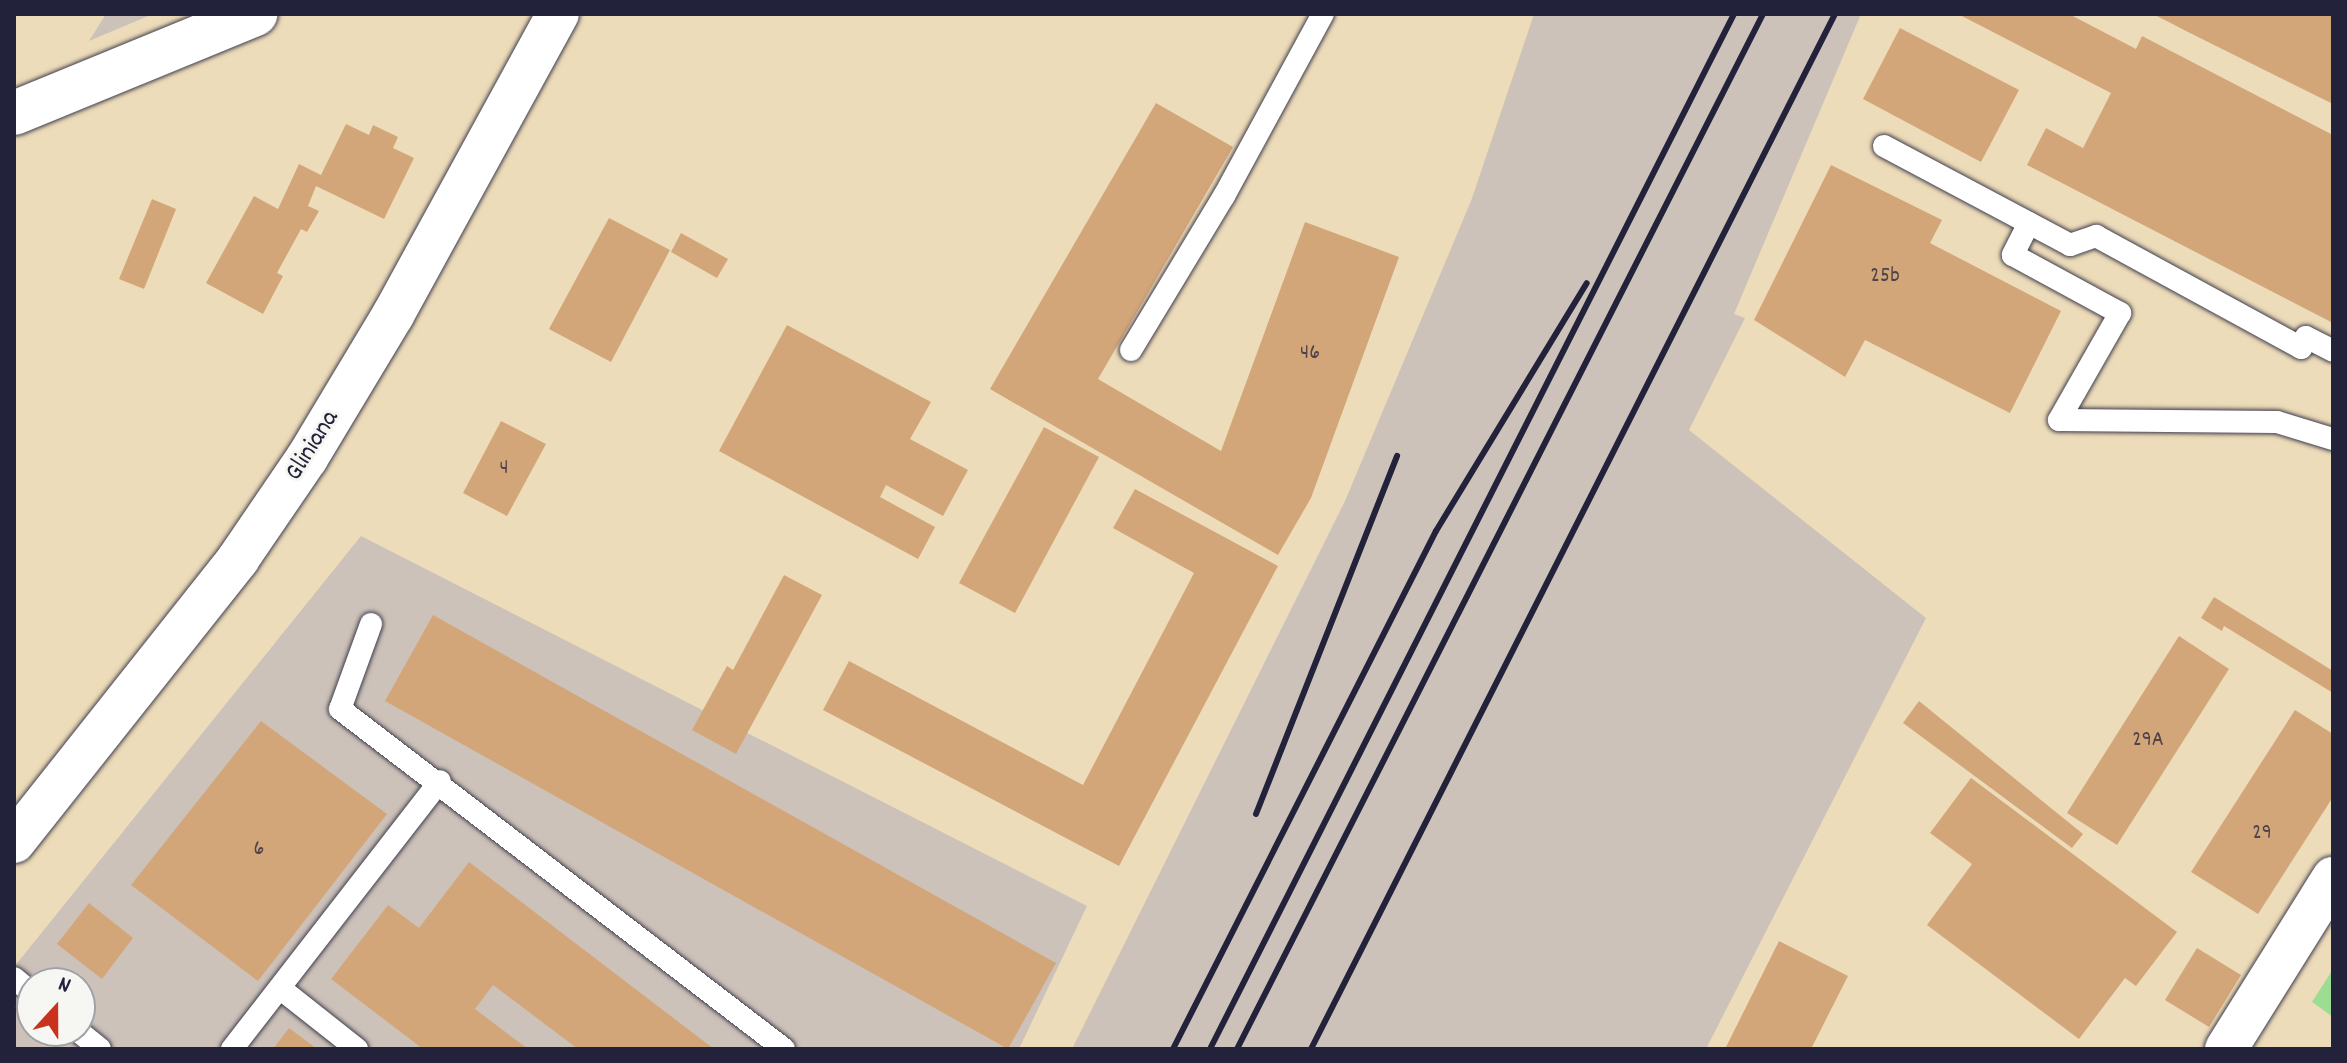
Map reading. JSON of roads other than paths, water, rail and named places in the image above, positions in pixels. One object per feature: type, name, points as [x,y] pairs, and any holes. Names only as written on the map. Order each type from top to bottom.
[{"type":"street","points":[[14,113],[255,14]]},
{"type":"street","name":"Gliniana","points":[[14,842],[238,559],[307,458],[393,315],[558,14]]},
{"type":"street","points":[[2226,1049],[2333,878]]},
{"type":"lane","points":[[1131,350],[1224,196],[1323,14]]},
{"type":"lane","points":[[1884,146],[2070,245],[2096,236],[2301,348],[2306,337],[2333,351]]},
{"type":"lane","points":[[2029,223],[2013,255],[2120,313],[2059,420],[2277,422],[2333,439]]},
{"type":"lane","points":[[371,624],[340,709],[440,781],[784,1049]]},
{"type":"lane","points":[[232,1049],[440,781]]},
{"type":"lane","points":[[281,989],[357,1049]]},
{"type":"railway","points":[[1210,1049],[1734,14]]},
{"type":"railway","points":[[1237,1049],[1763,14]]},
{"type":"railway","points":[[1311,1049],[1835,14]]},
{"type":"railway","points":[[1173,1049],[1436,531],[1587,283]]},
{"type":"railway","points":[[1256,814],[1397,456]]}]
